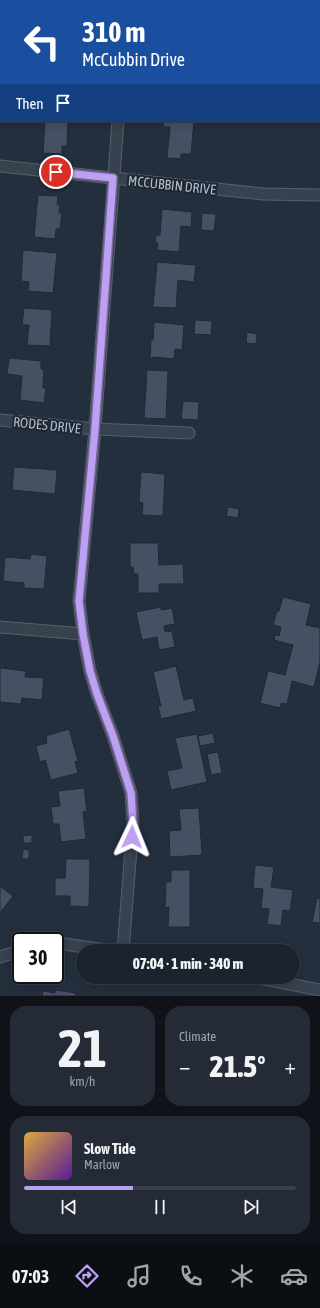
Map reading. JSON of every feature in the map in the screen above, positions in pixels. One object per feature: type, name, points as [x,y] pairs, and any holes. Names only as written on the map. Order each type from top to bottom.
[{"type":"street","points":[[118,122],[95,429],[79,601],[90,671],[131,793],[133,823],[124,944]]},
{"type":"street","name":"MCCUBBIN DRIVE","points":[[0,166],[263,194],[320,196]]},
{"type":"street","name":"RODES DRIVE","points":[[0,420],[95,429],[189,433]]},
{"type":"street","points":[[0,627],[83,634]]},
{"type":"street","points":[[64,944],[76,946]]},
{"type":"street","points":[[0,957],[12,953]]},
{"type":"street","points":[[289,984],[320,990]]},
{"type":"building","points":[[45,122],[68,122],[67,146],[62,146],[62,154],[43,153]]},
{"type":"building","points":[[164,122],[194,122],[191,154],[181,154],[181,159],[167,158],[170,127],[163,127]]},
{"type":"building","points":[[38,195],[58,196],[57,205],[60,205],[59,213],[62,213],[60,229],[56,229],[55,239],[34,237]]},
{"type":"building","points":[[162,209],[192,212],[191,227],[181,226],[179,252],[157,250],[158,243],[155,243],[156,235],[160,235]]},
{"type":"building","points":[[202,213],[216,214],[214,231],[201,230]]},
{"type":"building","points":[[23,250],[57,253],[53,293],[28,291],[29,282],[21,281]]},
{"type":"building","points":[[157,262],[196,265],[194,282],[178,280],[176,308],[153,307]]},
{"type":"building","points":[[24,308],[52,310],[50,346],[27,345],[29,325],[22,325]]},
{"type":"building","points":[[195,320],[212,321],[211,335],[194,334]]},
{"type":"building","points":[[154,322],[184,325],[182,350],[175,349],[174,359],[150,358]]},
{"type":"building","points":[[247,332],[257,334],[256,344],[246,343]]},
{"type":"building","points":[[9,358],[41,361],[41,369],[44,370],[43,388],[46,388],[44,403],[20,400],[22,376],[7,374]]},
{"type":"building","points":[[147,370],[168,371],[166,419],[144,418]]},
{"type":"building","points":[[183,401],[199,402],[198,420],[181,419]]},
{"type":"building","points":[[14,467],[57,470],[55,494],[12,490]]},
{"type":"building","points":[[141,472],[165,474],[163,516],[142,515],[143,503],[139,502]]},
{"type":"building","points":[[228,507],[239,509],[238,518],[226,516]]},
{"type":"building","points":[[130,543],[158,543],[159,565],[183,564],[184,584],[159,584],[159,593],[138,593],[138,574],[134,574],[133,567],[130,567]]},
{"type":"building","points":[[31,554],[47,556],[44,589],[24,588],[24,583],[3,581],[5,557],[30,559]]},
{"type":"building","points":[[283,597],[311,604],[306,625],[320,628],[320,662],[314,687],[292,681],[287,704],[281,703],[280,708],[260,703],[268,671],[285,675],[293,645],[274,640],[275,635],[279,636],[281,627],[273,625]]},
{"type":"building","points":[[161,607],[161,610],[172,608],[175,624],[164,626],[165,632],[172,631],[175,647],[159,650],[157,637],[142,640],[136,612]]},
{"type":"building","points":[[176,666],[184,700],[193,698],[196,711],[161,719],[158,706],[161,706],[153,672]]},
{"type":"building","points":[[0,668],[26,671],[25,677],[44,678],[42,700],[22,698],[21,704],[0,702]]},
{"type":"building","points":[[69,729],[78,761],[75,762],[78,773],[51,780],[45,760],[40,762],[36,746],[47,743],[46,736]]},
{"type":"building","points":[[213,733],[215,743],[200,746],[198,736]]},
{"type":"building","points":[[197,734],[207,782],[171,790],[167,771],[182,768],[175,738]]},
{"type":"building","points":[[218,752],[222,773],[211,775],[207,754]]},
{"type":"building","points":[[84,788],[87,811],[83,812],[86,839],[61,842],[59,824],[53,824],[51,807],[60,806],[58,791]]},
{"type":"building","points":[[199,808],[202,855],[170,857],[169,831],[181,830],[179,809]]},
{"type":"building","points":[[32,835],[32,843],[23,843],[23,836]]},
{"type":"building","points":[[23,849],[29,850],[29,859],[22,859]]},
{"type":"building","points":[[66,859],[90,859],[89,907],[70,906],[70,896],[55,896],[55,878],[65,878]]},
{"type":"building","points":[[255,865],[274,867],[271,887],[293,890],[290,911],[283,910],[281,926],[267,924],[269,909],[261,908],[263,889],[253,888]]},
{"type":"building","points":[[171,870],[190,870],[190,927],[168,927],[169,907],[165,908],[166,882],[171,882]]},
{"type":"building","points":[[0,886],[13,896],[0,913]]},
{"type":"building","points":[[317,898],[320,899],[320,923],[312,922]]},
{"type":"building","points":[[55,990],[76,993],[75,996],[42,996],[43,991],[55,993]]},
{"type":"route","points":[[56,172],[113,178],[95,429],[79,601],[90,671],[131,793],[133,823],[132,837]]}]
